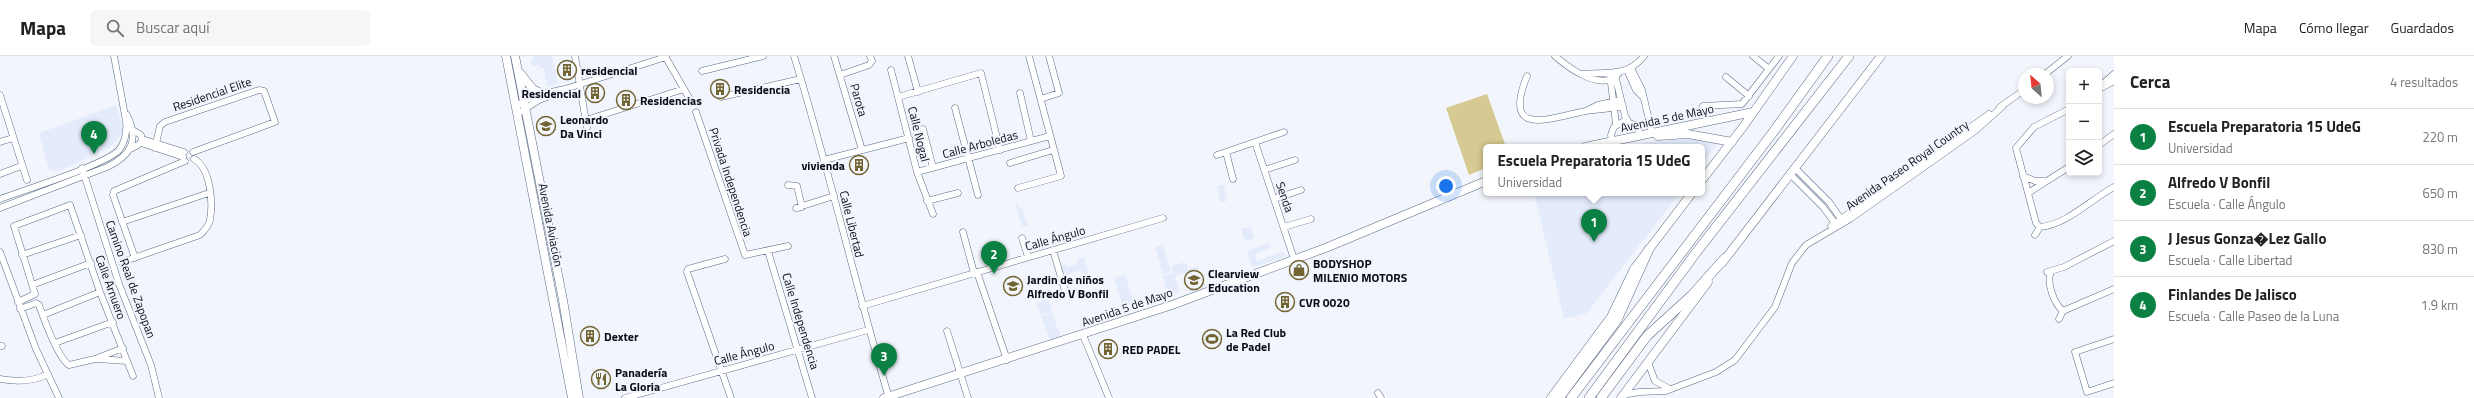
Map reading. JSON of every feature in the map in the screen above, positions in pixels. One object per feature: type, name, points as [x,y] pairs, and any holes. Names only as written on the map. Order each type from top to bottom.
[{"type":"highway","points":[[1571,398],[1770,137],[1828,56]]},
{"type":"highway","points":[[1589,398],[1695,254],[1849,56]]},
{"type":"highway","points":[[1559,398],[1617,320],[1649,249]]},
{"type":"highway","points":[[1601,398],[1647,336],[1692,295],[1725,258]]},
{"type":"main road","name":"Avenida Aviación","points":[[506,56],[572,398]]},
{"type":"main road","name":"Avenida Aviación","points":[[515,56],[563,300],[579,398]]},
{"type":"main road","points":[[1705,176],[1732,142],[1793,56]]},
{"type":"main road","points":[[1622,397],[1725,258],[1881,56]]},
{"type":"main road","points":[[517,67],[528,83],[543,96]]},
{"type":"main road","name":"Avenida 5 de Mayo","points":[[1598,144],[1753,112]]},
{"type":"main road","name":"Avenida 5 de Mayo","points":[[1618,144],[1656,136],[1688,134],[1732,142]]},
{"type":"main road","name":"Avenida 5 de Mayo","points":[[887,398],[1172,305],[1483,182]]},
{"type":"main road","points":[[1551,398],[1612,317],[1634,269],[1690,196]]},
{"type":"main road","points":[[554,302],[563,300]]},
{"type":"street","points":[[114,56],[124,109],[134,138],[130,149]]},
{"type":"street","points":[[576,56],[588,128]]},
{"type":"street","points":[[517,110],[524,104],[543,96],[665,56],[692,103]]},
{"type":"street","points":[[702,71],[763,56]]},
{"type":"street","name":"Calle Libertad","points":[[794,56],[834,196],[887,398]]},
{"type":"street","name":"Parota","points":[[834,56],[862,150]]},
{"type":"street","points":[[840,75],[869,65],[872,61],[870,56]]},
{"type":"street","points":[[908,56],[918,92]]},
{"type":"street","points":[[1018,188],[1061,176],[1029,56]]},
{"type":"street","points":[[1041,99],[1059,93],[1049,56]]},
{"type":"street","points":[[1555,56],[1593,80],[1614,75],[1629,69],[1644,56]]},
{"type":"street","points":[[1753,56],[1769,69]]},
{"type":"street","points":[[1703,106],[1742,104],[1779,56]]},
{"type":"street","points":[[2053,68],[2068,56]]},
{"type":"street","points":[[1629,69],[1643,97],[1652,133]]},
{"type":"street","name":"Calle Nogal","points":[[891,70],[917,172],[927,201],[934,214]]},
{"type":"street","points":[[898,98],[980,73],[1000,150]]},
{"type":"street","points":[[2102,85],[2114,74]]},
{"type":"street","points":[[1614,75],[1628,121],[1635,125],[1641,135]]},
{"type":"street","points":[[1612,141],[1612,130],[1616,124],[1614,105],[1614,75]]},
{"type":"street","points":[[1528,76],[1520,103],[1523,113],[1528,118],[1534,120],[1548,120],[1622,103]]},
{"type":"street","points":[[1726,77],[1749,96]]},
{"type":"street","points":[[721,97],[801,79]]},
{"type":"street","points":[[2102,87],[2114,81]]},
{"type":"street","points":[[586,120],[684,89]]},
{"type":"street","name":"Residencial Elite","points":[[155,146],[160,126],[165,122],[259,90],[264,90],[275,122],[193,152]]},
{"type":"street","points":[[1020,93],[1031,141]]},
{"type":"street","points":[[0,95],[2,110],[27,180]]},
{"type":"street","name":"Avenida Paseo Royal Country","points":[[1622,397],[1670,389],[1716,372],[1735,360],[1775,307],[1786,275],[1797,256],[1806,245],[1923,165],[2018,95]]},
{"type":"street","points":[[955,108],[978,195]]},
{"type":"street","points":[[2040,227],[2036,223],[2016,148],[2020,141],[2034,127],[2066,111]]},
{"type":"street","name":"Privada Independencia","points":[[696,112],[743,252],[748,256],[768,251]]},
{"type":"street","points":[[1616,124],[1628,121]]},
{"type":"street","points":[[923,129],[933,168]]},
{"type":"street","points":[[130,130],[141,141],[184,157],[191,162],[194,159]]},
{"type":"street","points":[[0,199],[104,160],[118,151],[130,130]]},
{"type":"street","points":[[1217,155],[1284,132]]},
{"type":"street","points":[[2102,143],[2114,134]]},
{"type":"street","name":"Calle Arboledas","points":[[917,172],[1050,136]]},
{"type":"street","points":[[0,142],[13,138]]},
{"type":"street","points":[[824,160],[909,138]]},
{"type":"street","points":[[0,208],[114,164],[141,141]]},
{"type":"street","name":"Senda","points":[[1255,142],[1294,258]]},
{"type":"street","points":[[1010,162],[1054,150]]},
{"type":"street","points":[[122,262],[157,252],[200,235],[210,221],[209,193],[203,168],[194,159],[193,152],[115,189],[113,195],[135,258]]},
{"type":"street","points":[[1226,152],[1234,179]]},
{"type":"street","points":[[1264,170],[1295,160]]},
{"type":"street","points":[[0,174],[21,166]]},
{"type":"street","name":"Camino Real de Zapopan","points":[[82,168],[120,284],[151,365],[159,398]]},
{"type":"street","points":[[2028,193],[2066,169]]},
{"type":"street","points":[[1793,171],[1829,202],[1843,221]]},
{"type":"street","points":[[1793,171],[1836,225]]},
{"type":"street","points":[[2023,176],[2035,181],[2045,181]]},
{"type":"street","points":[[788,185],[797,186],[800,207],[834,196]]},
{"type":"street","points":[[2035,235],[2040,227],[2075,212],[2114,187]]},
{"type":"street","points":[[29,188],[32,196]]},
{"type":"street","points":[[1274,199],[1300,190]]},
{"type":"street","points":[[122,222],[209,193]]},
{"type":"street","points":[[927,201],[958,194]]},
{"type":"street","points":[[1823,207],[1829,202]]},
{"type":"street","name":"Calle Arnuero","points":[[22,255],[14,226],[70,205],[100,292],[133,376]]},
{"type":"street","name":"Calle Ángulo","points":[[862,306],[1163,218]]},
{"type":"street","points":[[1284,227],[1311,219]]},
{"type":"street","points":[[963,232],[1006,360]]},
{"type":"street","points":[[18,302],[34,296],[22,255],[81,235]]},
{"type":"street","points":[[1022,238],[1028,257]]},
{"type":"street","points":[[2063,310],[2059,307],[2048,281],[2049,272],[2114,241]]},
{"type":"street","points":[[768,251],[788,246]]},
{"type":"street","points":[[1053,250],[1064,291]]},
{"type":"street","name":"Calle Independencia","points":[[768,251],[799,350],[812,398]]},
{"type":"street","points":[[0,252],[20,309],[59,398]]},
{"type":"street","points":[[725,259],[688,269],[687,272],[731,398]]},
{"type":"street","points":[[32,285],[91,263]]},
{"type":"street","points":[[2059,319],[2063,310],[2114,289]]},
{"type":"street","points":[[43,315],[100,292]]},
{"type":"street","points":[[20,309],[36,303],[40,305],[55,343],[65,362],[74,365],[95,359],[123,348]]},
{"type":"street","points":[[55,343],[113,322]]},
{"type":"street","name":"Calle Ángulo","points":[[625,398],[868,330]]},
{"type":"street","points":[[948,331],[968,398]]},
{"type":"street","points":[[1082,335],[1109,398]]},
{"type":"street","points":[[2114,339],[2074,352],[2086,394],[2114,383]]},
{"type":"street","points":[[95,359],[127,361]]},
{"type":"street","points":[[1648,362],[1655,381],[1670,389]]},
{"type":"street","points":[[0,379],[13,381],[39,379],[48,374]]},
{"type":"shaded area","points":[[534,56],[552,56],[558,83],[547,87],[544,68],[540,68],[539,65],[532,66],[531,60]]},
{"type":"shaded area","points":[[1487,94],[1505,144],[1483,144],[1483,169],[1469,175],[1446,108]]},
{"type":"shaded area","points":[[116,105],[124,132],[109,148],[59,171],[49,170],[39,133]]},
{"type":"shaded area","points":[[1690,139],[1719,142],[1705,160],[1705,144],[1640,144],[1654,141]]},
{"type":"shaded area","points":[[1224,185],[1227,201],[1220,202],[1217,186]]},
{"type":"shaded area","points":[[1535,196],[1678,196],[1587,313],[1564,319]]},
{"type":"shaded area","points":[[1018,204],[1019,209],[1022,208],[1028,226],[1022,227],[1015,205]]},
{"type":"shaded area","points":[[1251,226],[1254,238],[1245,241],[1241,229]]},
{"type":"shaded area","points":[[1268,243],[1270,248],[1255,254],[1257,261],[1283,251],[1286,256],[1252,268],[1247,251]]},
{"type":"shaded area","points":[[1163,245],[1171,272],[1163,274],[1155,247]]},
{"type":"shaded area","points":[[1084,257],[1089,276],[1083,277],[1081,271],[1062,276],[1059,266],[1066,264],[1067,267],[1077,264],[1076,260]]},
{"type":"shaded area","points":[[1185,262],[1188,269],[1198,266],[1205,288],[1190,293],[1184,273],[1175,276],[1180,292],[1168,295],[1163,276],[1174,273],[1172,266]]},
{"type":"shaded area","points":[[1125,274],[1134,303],[1123,306],[1114,278]]},
{"type":"shaded area","points":[[1048,299],[1052,311],[1040,315],[1036,303]]},
{"type":"shaded area","points":[[1052,312],[1061,338],[1050,341],[1045,327],[1051,325],[1045,326],[1041,316]]},
{"type":"place","name":"residencial","points":[[567,70]]},
{"type":"place","name":"Residencia","points":[[720,89]]},
{"type":"place","name":"Residencial","points":[[595,93]]},
{"type":"place","name":"Residencias","points":[[626,100]]},
{"type":"place","name":"Leonardo Da Vinci","points":[[546,126]]},
{"type":"place","name":"Finlandes De Jalisco","points":[[94,154]]},
{"type":"place","name":"vivienda","points":[[859,165]]},
{"type":"place","name":"Escuela Preparatoria 15 UdeG","points":[[1594,242]]},
{"type":"place","name":"BODYSHOP MILENIO MOTORS","points":[[1299,270]]},
{"type":"place","name":"Alfredo V Bonfil","points":[[994,274]]},
{"type":"place","name":"Clearview Education","points":[[1194,280]]},
{"type":"place","name":"Jardin de niños Alfredo V Bonfil","points":[[1013,286]]},
{"type":"place","name":"CVR 0020","points":[[1285,302]]},
{"type":"place","name":"Dexter","points":[[590,336]]},
{"type":"place","name":"La Red Club de Padel","points":[[1212,339]]},
{"type":"place","name":"RED PADEL","points":[[1108,349]]},
{"type":"place","name":"J Jesus Gonza�Lez Gallo","points":[[884,376]]},
{"type":"place","name":"Panadería La Gloria","points":[[601,379]]}]
